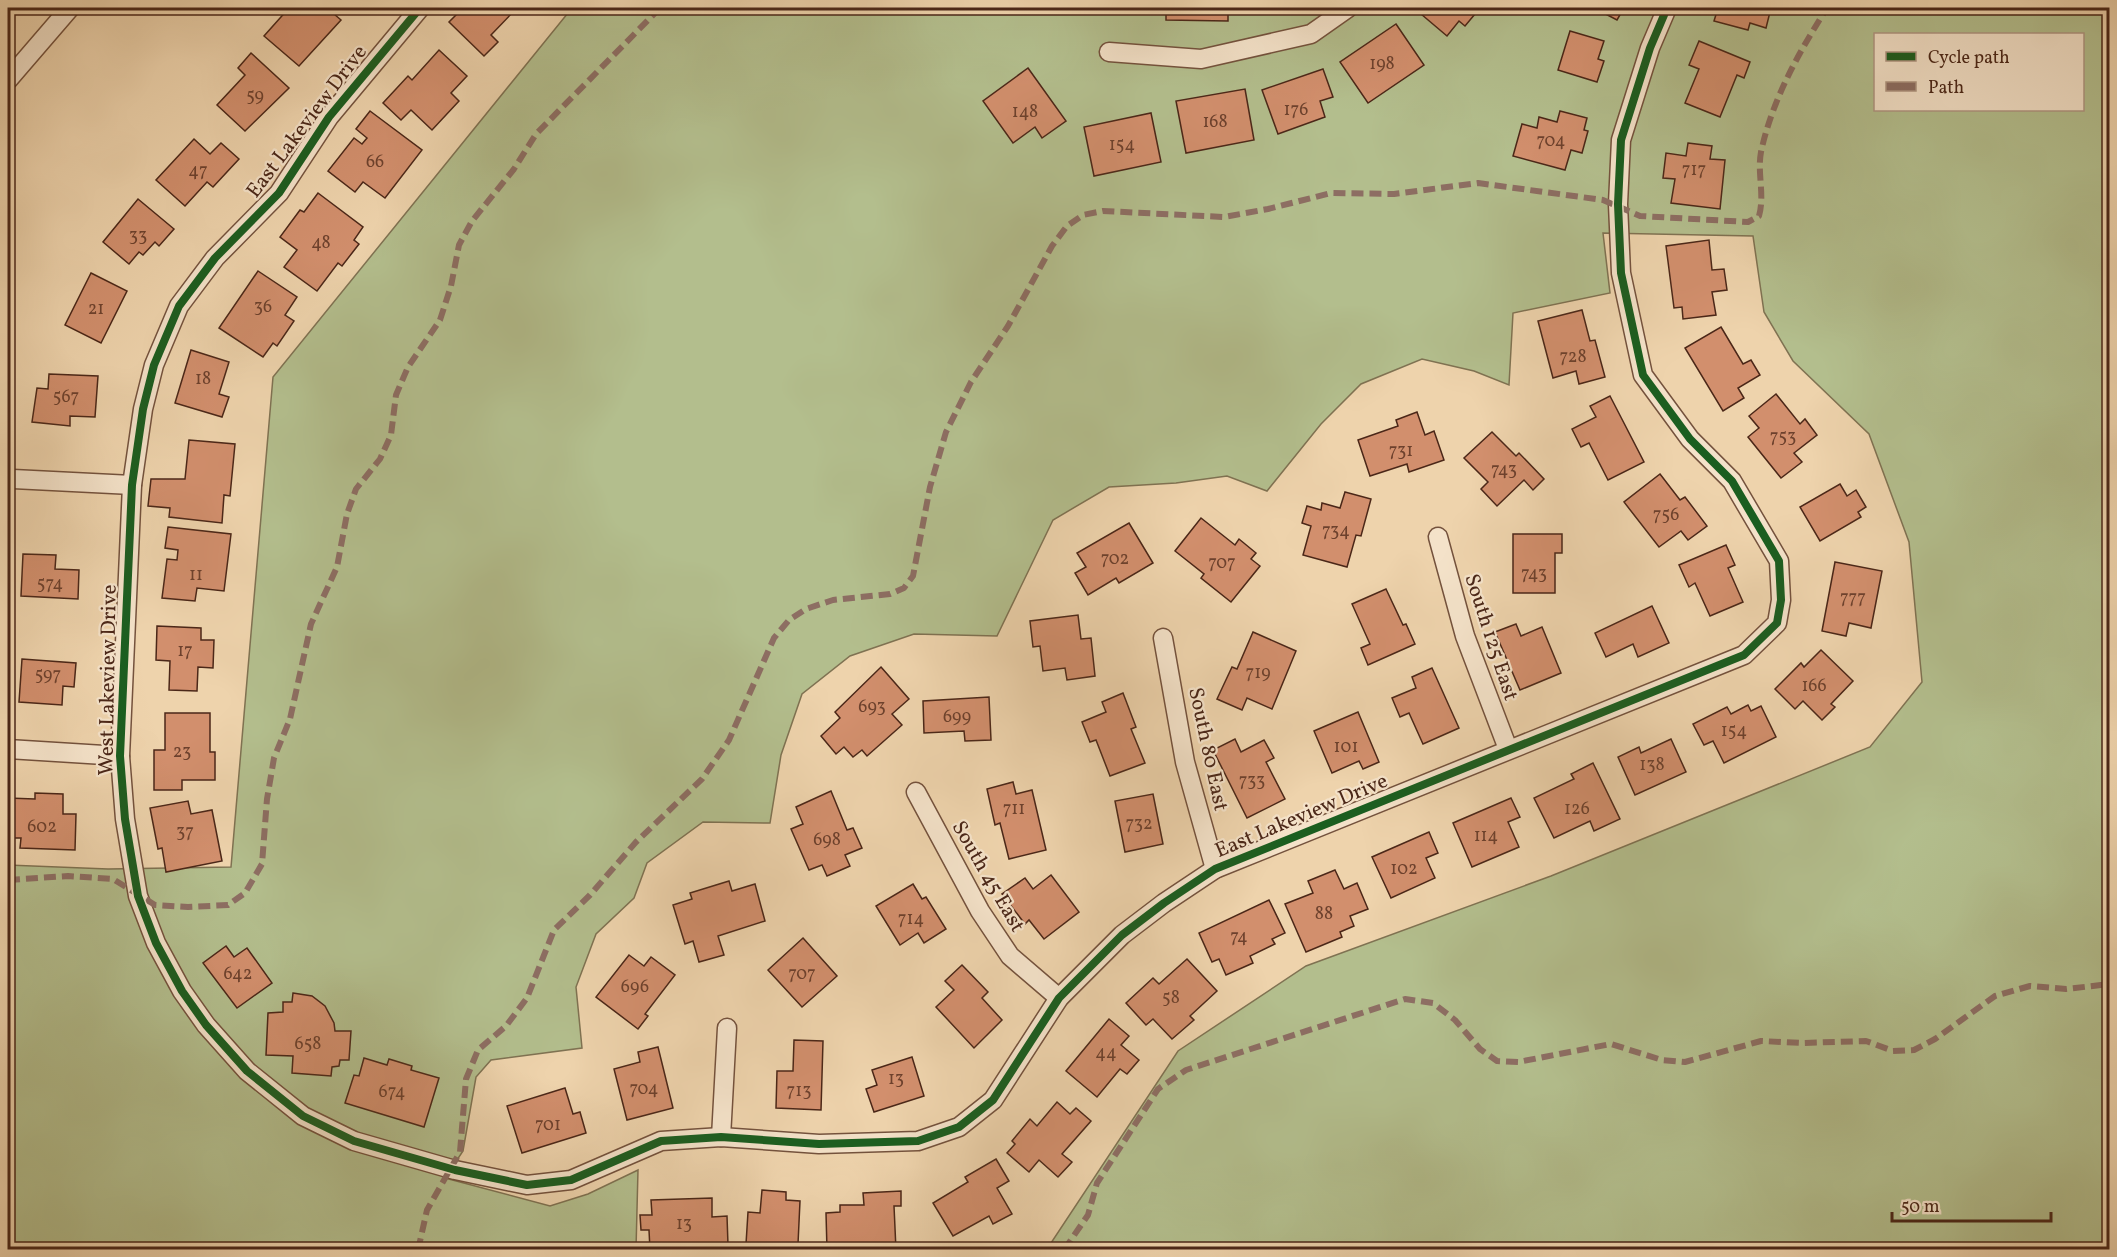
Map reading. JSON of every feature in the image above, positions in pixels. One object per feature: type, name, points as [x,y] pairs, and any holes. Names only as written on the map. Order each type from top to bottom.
[{"type":"street","points":[[8,80],[70,8]]},
{"type":"street","name":"East Lakeview Drive","points":[[132,485],[143,409],[154,364],[179,306],[215,258],[279,193],[329,117],[420,8]]},
{"type":"street","points":[[1109,52],[1201,59],[1311,34],[1348,8]]},
{"type":"street","name":"East Lakeview Drive","points":[[721,1137],[819,1144],[918,1141],[959,1127],[993,1100],[1059,998],[1122,935],[1215,869],[1744,655],[1768,634],[1777,623],[1781,600],[1779,561],[1732,481],[1690,439],[1643,375],[1621,273],[1618,204],[1621,140],[1650,48],[1667,8]]},
{"type":"street","points":[[13,479],[132,485]]},
{"type":"street","name":"West Lakeview Drive","points":[[132,485],[120,756],[125,819],[138,896],[156,944],[182,991],[206,1025],[247,1071],[303,1116],[354,1141],[455,1170],[527,1185],[571,1180],[661,1141],[721,1137]]},
{"type":"street","name":"South 125 East","points":[[1438,537],[1465,636],[1508,749]]},
{"type":"street","name":"South 80 East","points":[[1163,638],[1185,762],[1215,869]]},
{"type":"street","points":[[8,749],[120,756]]},
{"type":"street","name":"South 45 East","points":[[916,792],[980,910],[1010,956],[1059,998]]},
{"type":"street","points":[[721,1137],[727,1028]]},
{"type":"green space","points":[[572,8],[2109,8],[2109,1249],[1047,1249],[1178,1051],[1306,966],[1551,876],[1870,747],[1922,682],[1909,542],[1869,434],[1793,361],[1764,312],[1753,236],[1603,233],[1610,293],[1513,313],[1509,385],[1474,371],[1422,359],[1361,384],[1321,424],[1267,491],[1227,476],[1176,483],[1109,487],[1053,520],[997,636],[914,634],[850,656],[802,694],[781,755],[770,823],[703,822],[647,863],[634,898],[596,934],[576,987],[582,1048],[491,1060],[476,1077],[463,1151],[445,1178],[550,1206],[588,1194],[638,1170],[636,1249],[8,1250],[8,865],[108,869],[231,867],[273,377]]},
{"type":"building","points":[[289,8],[310,8],[317,14],[322,8],[327,8],[341,20],[299,66],[264,36]]},
{"type":"building","points":[[463,8],[512,8],[515,10],[491,35],[498,42],[484,56],[449,22]]},
{"type":"building","points":[[1166,8],[1228,8],[1228,21],[1166,20]]},
{"type":"building","points":[[1427,8],[1468,8],[1475,14],[1465,26],[1459,21],[1447,36],[1421,14]]},
{"type":"building","points":[[1597,8],[1624,8],[1617,20]]},
{"type":"building","points":[[1718,8],[1771,8],[1766,28],[1750,23],[1748,30],[1714,21]]},
{"type":"building","points":[[1396,24],[1424,65],[1368,103],[1340,62]]},
{"type":"building","points":[[1570,31],[1604,41],[1598,59],[1604,61],[1597,82],[1558,70]]},
{"type":"building","points":[[1699,41],[1750,62],[1744,78],[1737,75],[1720,117],[1685,103],[1699,69],[1689,65]]},
{"type":"building","points":[[439,50],[467,76],[451,93],[459,101],[432,130],[411,110],[401,120],[383,103],[408,76],[412,80]]},
{"type":"building","points":[[251,53],[289,88],[245,131],[217,105],[245,75],[238,68]]},
{"type":"building","points":[[1028,68],[1066,121],[1042,138],[1035,127],[1013,143],[983,101]]},
{"type":"building","points":[[1323,69],[1333,97],[1320,101],[1325,117],[1278,134],[1262,90]]},
{"type":"building","points":[[1245,89],[1254,140],[1186,153],[1176,101]]},
{"type":"building","points":[[370,111],[422,150],[385,198],[363,182],[355,192],[328,171],[354,138],[362,144],[367,138],[356,129]]},
{"type":"building","points":[[1560,111],[1587,118],[1584,130],[1588,131],[1582,153],[1571,150],[1565,170],[1513,156],[1522,124],[1537,128],[1539,117],[1557,122]]},
{"type":"building","points":[[1151,113],[1161,162],[1094,176],[1084,127]]},
{"type":"building","points":[[194,139],[210,154],[221,143],[239,159],[213,187],[207,182],[185,206],[156,180]]},
{"type":"building","points":[[1688,143],[1712,146],[1710,159],[1725,160],[1720,209],[1671,203],[1675,179],[1663,178],[1666,153],[1686,156]]},
{"type":"building","points":[[318,193],[363,227],[354,240],[359,244],[342,266],[338,263],[317,291],[284,267],[297,250],[280,237],[300,210],[304,212]]},
{"type":"building","points":[[138,199],[174,229],[159,246],[155,242],[143,255],[139,252],[129,264],[103,242]]},
{"type":"building","points":[[1709,240],[1712,270],[1724,269],[1727,290],[1712,292],[1716,315],[1683,319],[1682,307],[1674,308],[1666,246]]},
{"type":"building","points":[[258,271],[297,297],[285,315],[294,321],[277,346],[273,343],[263,357],[219,328]]},
{"type":"building","points":[[91,273],[127,291],[101,343],[65,325]]},
{"type":"building","points":[[1582,310],[1590,341],[1595,340],[1605,377],[1579,384],[1576,371],[1553,378],[1538,321]]},
{"type":"building","points":[[1721,327],[1743,364],[1751,360],[1760,375],[1738,388],[1744,398],[1723,411],[1685,348]]},
{"type":"building","points":[[191,350],[229,362],[219,394],[229,397],[222,417],[175,403]]},
{"type":"building","points":[[49,374],[98,376],[95,417],[70,416],[70,426],[32,422],[37,388],[48,389]]},
{"type":"building","points":[[1776,394],[1800,424],[1805,419],[1817,435],[1794,453],[1802,462],[1781,478],[1748,437],[1759,428],[1749,416]]},
{"type":"building","points":[[1610,396],[1644,462],[1608,480],[1589,443],[1581,447],[1572,429],[1596,417],[1590,406]]},
{"type":"building","points":[[1417,412],[1425,435],[1434,431],[1444,460],[1409,472],[1407,464],[1370,476],[1358,440],[1398,426],[1396,420]]},
{"type":"building","points":[[1492,432],[1516,456],[1519,453],[1544,479],[1533,490],[1524,480],[1497,506],[1481,489],[1488,482],[1464,458]]},
{"type":"building","points":[[189,440],[235,444],[230,496],[224,495],[222,523],[169,517],[170,508],[148,506],[151,479],[185,479]]},
{"type":"building","points":[[1660,474],[1680,500],[1685,497],[1707,526],[1688,540],[1681,531],[1659,547],[1624,502]]},
{"type":"building","points":[[1840,484],[1847,496],[1856,490],[1866,507],[1858,512],[1861,517],[1820,541],[1800,507]]},
{"type":"building","points":[[1345,492],[1371,499],[1361,536],[1356,535],[1347,567],[1303,555],[1311,526],[1302,523],[1307,506],[1321,510],[1322,503],[1340,508]]},
{"type":"building","points":[[1201,518],[1235,545],[1239,539],[1256,553],[1251,559],[1260,566],[1231,602],[1201,578],[1204,574],[1175,551]]},
{"type":"building","points":[[1129,523],[1153,563],[1119,583],[1116,578],[1088,595],[1075,573],[1086,567],[1077,553]]},
{"type":"building","points":[[168,527],[231,534],[224,591],[197,588],[195,601],[162,598],[167,559],[177,560],[178,550],[165,548]]},
{"type":"building","points":[[1513,534],[1562,534],[1562,553],[1555,553],[1555,593],[1513,593]]},
{"type":"building","points":[[1726,545],[1735,565],[1728,568],[1743,602],[1710,616],[1695,583],[1689,587],[1679,565]]},
{"type":"building","points":[[23,554],[56,555],[55,569],[79,570],[78,599],[21,596]]},
{"type":"building","points":[[1835,562],[1882,571],[1871,628],[1849,623],[1846,636],[1822,631]]},
{"type":"building","points":[[1386,589],[1415,644],[1368,665],[1361,648],[1370,644],[1352,604]]},
{"type":"building","points":[[1652,606],[1669,643],[1638,657],[1633,644],[1606,657],[1595,633]]},
{"type":"building","points":[[1078,615],[1081,639],[1091,638],[1095,676],[1067,680],[1065,668],[1043,671],[1040,646],[1033,647],[1030,621]]},
{"type":"building","points":[[1516,624],[1521,636],[1542,627],[1561,673],[1520,690],[1495,632]]},
{"type":"building","points":[[157,626],[201,628],[201,640],[214,640],[213,668],[198,667],[197,691],[169,690],[170,661],[156,660]]},
{"type":"building","points":[[1253,632],[1296,651],[1272,709],[1247,698],[1242,710],[1217,699],[1232,667],[1237,669]]},
{"type":"building","points":[[1821,650],[1853,681],[1831,704],[1835,707],[1822,720],[1803,701],[1795,709],[1775,689],[1801,663],[1804,667]]},
{"type":"building","points":[[22,659],[76,663],[74,687],[63,686],[62,705],[19,702]]},
{"type":"building","points":[[881,667],[909,699],[892,714],[902,725],[867,756],[862,750],[853,757],[844,747],[836,754],[821,736],[840,718],[835,712]]},
{"type":"building","points":[[1432,668],[1459,728],[1423,744],[1409,713],[1400,717],[1392,698],[1416,688],[1412,677]]},
{"type":"building","points":[[1123,693],[1136,727],[1131,729],[1145,763],[1110,776],[1096,740],[1090,742],[1082,722],[1106,712],[1102,702]]},
{"type":"building","points":[[989,697],[991,740],[965,741],[964,731],[924,733],[923,701]]},
{"type":"building","points":[[1748,705],[1751,711],[1761,706],[1776,737],[1724,763],[1713,741],[1704,745],[1693,724],[1727,707],[1731,714]]},
{"type":"building","points":[[1358,712],[1379,762],[1363,769],[1359,761],[1332,773],[1314,731]]},
{"type":"building","points":[[165,713],[210,713],[210,752],[215,752],[215,780],[182,780],[182,790],[154,790],[154,750],[165,750]]},
{"type":"building","points":[[1235,739],[1241,752],[1264,740],[1274,758],[1266,762],[1285,799],[1247,818],[1213,750]]},
{"type":"building","points":[[1671,739],[1686,772],[1635,795],[1618,757],[1639,747],[1641,753]]},
{"type":"building","points":[[1593,763],[1620,819],[1594,831],[1590,821],[1554,838],[1534,798],[1574,779],[1571,774]]},
{"type":"building","points":[[1013,782],[1016,794],[1032,790],[1046,850],[1009,859],[1000,823],[995,825],[987,789]]},
{"type":"building","points":[[831,791],[847,830],[853,828],[862,848],[845,855],[850,866],[827,876],[822,865],[809,870],[791,829],[803,824],[796,807]]},
{"type":"building","points":[[35,793],[63,794],[63,814],[76,814],[75,850],[20,848],[21,838],[8,838],[8,798],[35,799]]},
{"type":"building","points":[[1153,794],[1163,844],[1125,852],[1115,801]]},
{"type":"building","points":[[1511,798],[1520,817],[1508,822],[1519,847],[1472,867],[1453,823]]},
{"type":"building","points":[[188,801],[191,814],[212,810],[222,861],[166,872],[162,848],[158,849],[150,808]]},
{"type":"building","points":[[1429,832],[1438,853],[1426,858],[1435,878],[1391,898],[1372,857]]},
{"type":"building","points":[[1335,870],[1344,889],[1357,883],[1368,909],[1350,916],[1354,926],[1340,932],[1342,937],[1306,952],[1285,904],[1313,893],[1308,881]]},
{"type":"building","points":[[1051,875],[1079,912],[1044,939],[1029,920],[1025,924],[1002,894],[1025,878],[1033,889]]},
{"type":"building","points":[[729,881],[732,891],[755,884],[765,921],[718,936],[724,955],[699,962],[693,941],[685,944],[673,905],[692,899],[690,893]]},
{"type":"building","points":[[913,884],[922,899],[926,897],[946,929],[924,943],[918,933],[900,945],[876,906]]},
{"type":"building","points":[[1269,900],[1285,933],[1272,939],[1275,944],[1250,956],[1253,963],[1226,975],[1219,959],[1212,962],[1199,933]]},
{"type":"building","points":[[803,938],[837,976],[802,1007],[768,970]]},
{"type":"building","points":[[226,946],[234,957],[247,948],[272,983],[237,1008],[203,963]]},
{"type":"building","points":[[629,955],[644,966],[651,957],[675,975],[645,1014],[648,1016],[638,1029],[596,997]]},
{"type":"building","points":[[1187,959],[1217,991],[1190,1016],[1194,1020],[1172,1039],[1153,1019],[1146,1025],[1126,1003],[1153,978],[1159,984]]},
{"type":"building","points":[[962,965],[988,992],[982,998],[1002,1020],[974,1048],[936,1007],[954,990],[945,981]]},
{"type":"building","points":[[293,993],[312,996],[325,1006],[334,1023],[335,1031],[351,1031],[349,1060],[340,1060],[339,1066],[332,1067],[331,1076],[292,1073],[293,1056],[266,1055],[268,1013],[283,1012],[283,1002],[292,1002]]},
{"type":"building","points":[[1109,1019],[1129,1036],[1121,1045],[1139,1060],[1127,1074],[1120,1069],[1097,1097],[1066,1071]]},
{"type":"building","points":[[794,1040],[823,1041],[821,1110],[776,1108],[777,1071],[793,1071]]},
{"type":"building","points":[[658,1047],[673,1108],[627,1120],[614,1069],[640,1062],[638,1052]]},
{"type":"building","points":[[912,1057],[924,1096],[874,1112],[866,1089],[877,1085],[872,1070]]},
{"type":"building","points":[[364,1058],[387,1065],[389,1059],[412,1066],[411,1070],[439,1078],[424,1127],[345,1103],[354,1075],[359,1076]]},
{"type":"building","points":[[565,1088],[573,1114],[580,1112],[586,1133],[522,1153],[507,1106]]},
{"type":"building","points":[[1057,1102],[1070,1114],[1076,1108],[1091,1121],[1062,1154],[1072,1162],[1058,1177],[1039,1160],[1029,1172],[1007,1153],[1015,1144],[1012,1141],[1030,1119],[1037,1126]]},
{"type":"building","points":[[996,1159],[1009,1181],[997,1188],[1012,1214],[993,1224],[989,1216],[953,1236],[933,1203],[968,1182],[965,1177]]},
{"type":"building","points":[[762,1190],[786,1192],[786,1200],[800,1201],[798,1244],[786,1243],[786,1250],[765,1250],[765,1245],[746,1244],[748,1212],[760,1213]]},
{"type":"building","points":[[901,1191],[901,1206],[894,1206],[896,1250],[827,1250],[826,1213],[840,1212],[840,1205],[864,1205],[863,1193]]},
{"type":"building","points":[[712,1198],[712,1217],[727,1216],[728,1245],[712,1246],[712,1250],[650,1250],[649,1230],[641,1230],[640,1215],[652,1215],[651,1200]]},
{"type":"marked path","points":[[8,880],[68,876],[113,879],[155,905],[188,907],[228,905],[245,893],[262,864],[267,799],[274,758],[290,719],[311,624],[337,567],[347,514],[356,489],[380,459],[391,435],[396,395],[408,367],[440,320],[451,286],[459,245],[472,221],[514,169],[536,134],[660,8]]},
{"type":"marked path","points":[[418,1250],[427,1210],[460,1152],[466,1079],[478,1050],[506,1026],[527,998],[554,930],[590,895],[636,842],[702,779],[729,740],[774,638],[789,620],[806,609],[833,600],[890,594],[904,588],[913,576],[930,487],[946,432],[971,382],[1008,326],[1052,246],[1067,226],[1083,215],[1103,211],[1224,217],[1268,209],[1331,193],[1394,194],[1478,183],[1603,200],[1640,216],[1748,222],[1759,216],[1761,208],[1761,152],[1779,95],[1806,42],[1827,8]]},
{"type":"marked path","points":[[1064,1250],[1088,1215],[1097,1183],[1158,1089],[1186,1070],[1405,999],[1433,1003],[1455,1020],[1480,1049],[1497,1061],[1518,1062],[1611,1044],[1662,1060],[1685,1062],[1761,1041],[1803,1043],[1866,1041],[1893,1051],[1914,1050],[1935,1039],[1995,996],[2030,986],[2066,989],[2110,984]]},
{"type":"cycle path","points":[[420,8],[329,117],[279,193],[215,258],[179,306],[154,365],[143,409],[132,485],[120,756],[125,819],[138,896],[156,943],[182,991],[206,1025],[247,1071],[303,1116],[354,1141],[455,1170],[527,1185],[571,1180],[661,1141],[721,1137],[819,1144],[918,1141],[959,1127],[993,1100],[1059,998],[1122,935],[1215,869],[1744,655],[1777,623],[1781,600],[1779,561],[1732,481],[1690,439],[1643,375],[1621,273],[1618,204],[1621,140],[1650,48],[1667,8]]}]
